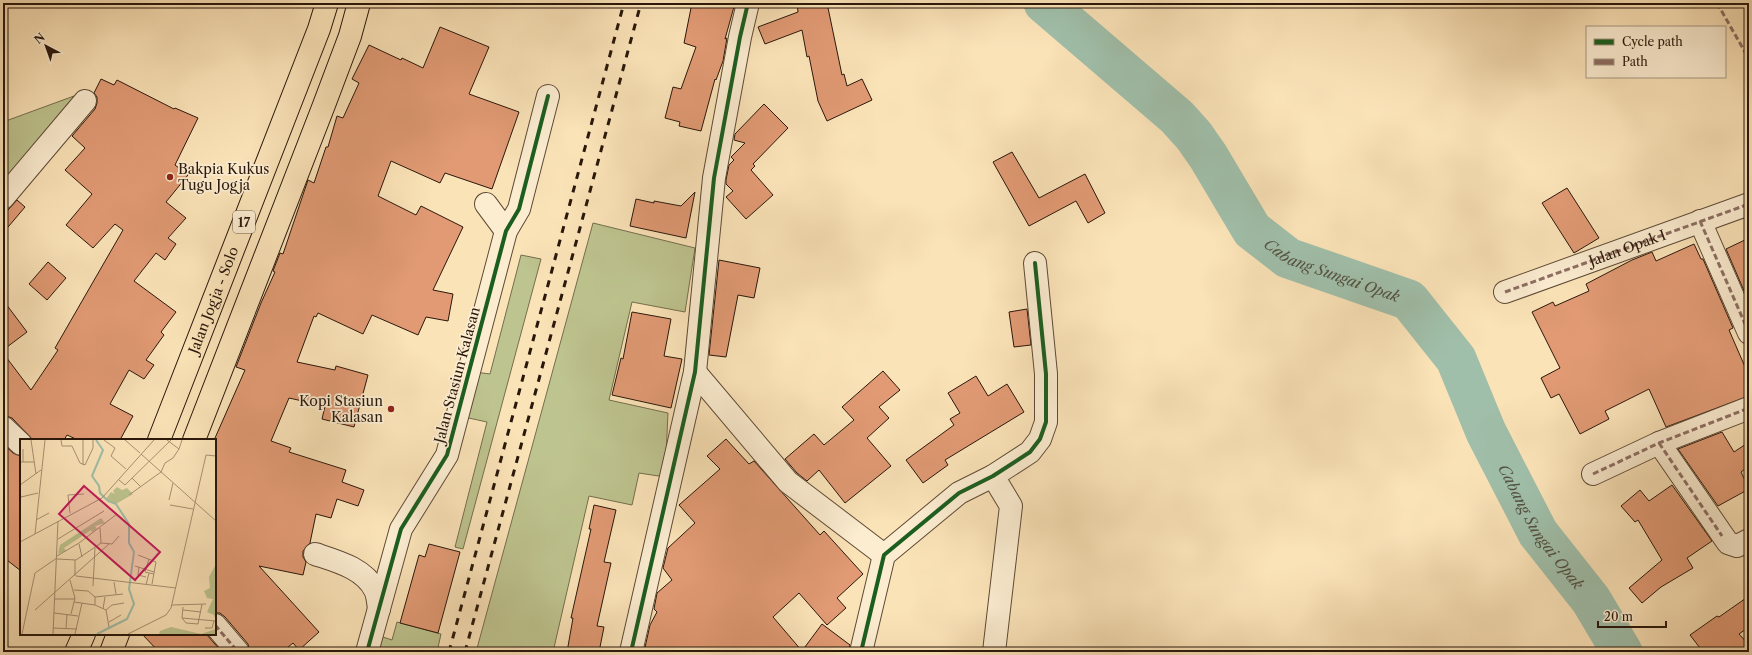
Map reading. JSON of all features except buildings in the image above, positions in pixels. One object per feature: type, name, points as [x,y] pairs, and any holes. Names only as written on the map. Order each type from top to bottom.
[{"type":"highway","name":"Jalan Jogja - Solo","points":[[158,439],[319,29],[327,3]]},
{"type":"highway","name":"17","points":[[194,439],[324,105],[350,36],[359,3]]},
{"type":"highway","points":[[76,652],[84,635]]},
{"type":"highway","points":[[111,652],[118,635]]},
{"type":"street","points":[[631,652],[695,372],[714,178],[740,37],[748,3]]},
{"type":"street","name":"Jalan Stasiun Kalasan","points":[[367,652],[401,529],[447,456],[506,231],[519,209],[548,96]]},
{"type":"street","points":[[3,198],[85,101]]},
{"type":"street","points":[[486,204],[506,231]]},
{"type":"street","name":"Jalan Opak I","points":[[1505,292],[1749,204]]},
{"type":"street","points":[[1700,221],[1749,333]]},
{"type":"street","points":[[861,652],[884,555],[959,493],[993,476],[1030,452],[1040,439],[1046,422],[1046,374],[1035,263]]},
{"type":"street","points":[[695,372],[788,482],[884,555]]},
{"type":"street","points":[[1593,474],[1660,443],[1749,408]]},
{"type":"street","points":[[3,427],[20,443]]},
{"type":"street","points":[[1660,443],[1728,543],[1737,546],[1749,540]]},
{"type":"street","points":[[993,476],[1011,506],[994,652]]},
{"type":"street","points":[[315,554],[346,564],[364,577],[376,591],[379,609]]},
{"type":"street","points":[[216,626],[238,652]]},
{"type":"green space","points":[[74,96],[72,107],[3,190],[3,122]]},
{"type":"green space","points":[[593,223],[695,248],[685,312],[632,302],[609,400],[668,413],[665,477],[639,473],[632,505],[589,496],[553,652],[476,652]]},
{"type":"green space","points":[[521,255],[541,259],[463,549],[455,547],[487,422],[464,417],[475,372],[490,374]]},
{"type":"green space","points":[[397,622],[441,634],[437,652],[372,652],[377,635],[392,640]]},
{"type":"waterway","name":"Cabang Sungai Opak","points":[[1044,3],[1177,117],[1194,136],[1208,156],[1252,230],[1288,258],[1409,300],[1456,359],[1486,432],[1538,533],[1591,600],[1622,652]]},
{"type":"railway","points":[[449,652],[624,3]]},
{"type":"railway","points":[[465,652],[641,3]]},
{"type":"marked path","points":[[1717,3],[1749,59]]},
{"type":"marked path","points":[[1505,292],[1749,204]]},
{"type":"marked path","points":[[1700,221],[1749,333]]},
{"type":"marked path","points":[[1593,474],[1659,443],[1749,408]]},
{"type":"marked path","points":[[1659,443],[1722,536]]},
{"type":"marked path","points":[[216,626],[238,652]]},
{"type":"cycle path","points":[[631,652],[695,372],[714,178],[740,37],[748,3]]},
{"type":"cycle path","points":[[367,652],[401,529],[447,455],[506,231],[519,209],[548,96]]},
{"type":"cycle path","points":[[861,652],[884,555],[959,493],[993,476],[1030,452],[1040,439],[1046,422],[1046,374],[1035,263]]},
{"type":"place","name":"Bakpia Kukus Tugu Jogja","points":[[170,177]]},
{"type":"place","name":"Kopi Stasiun Kalasan","points":[[391,409]]}]
